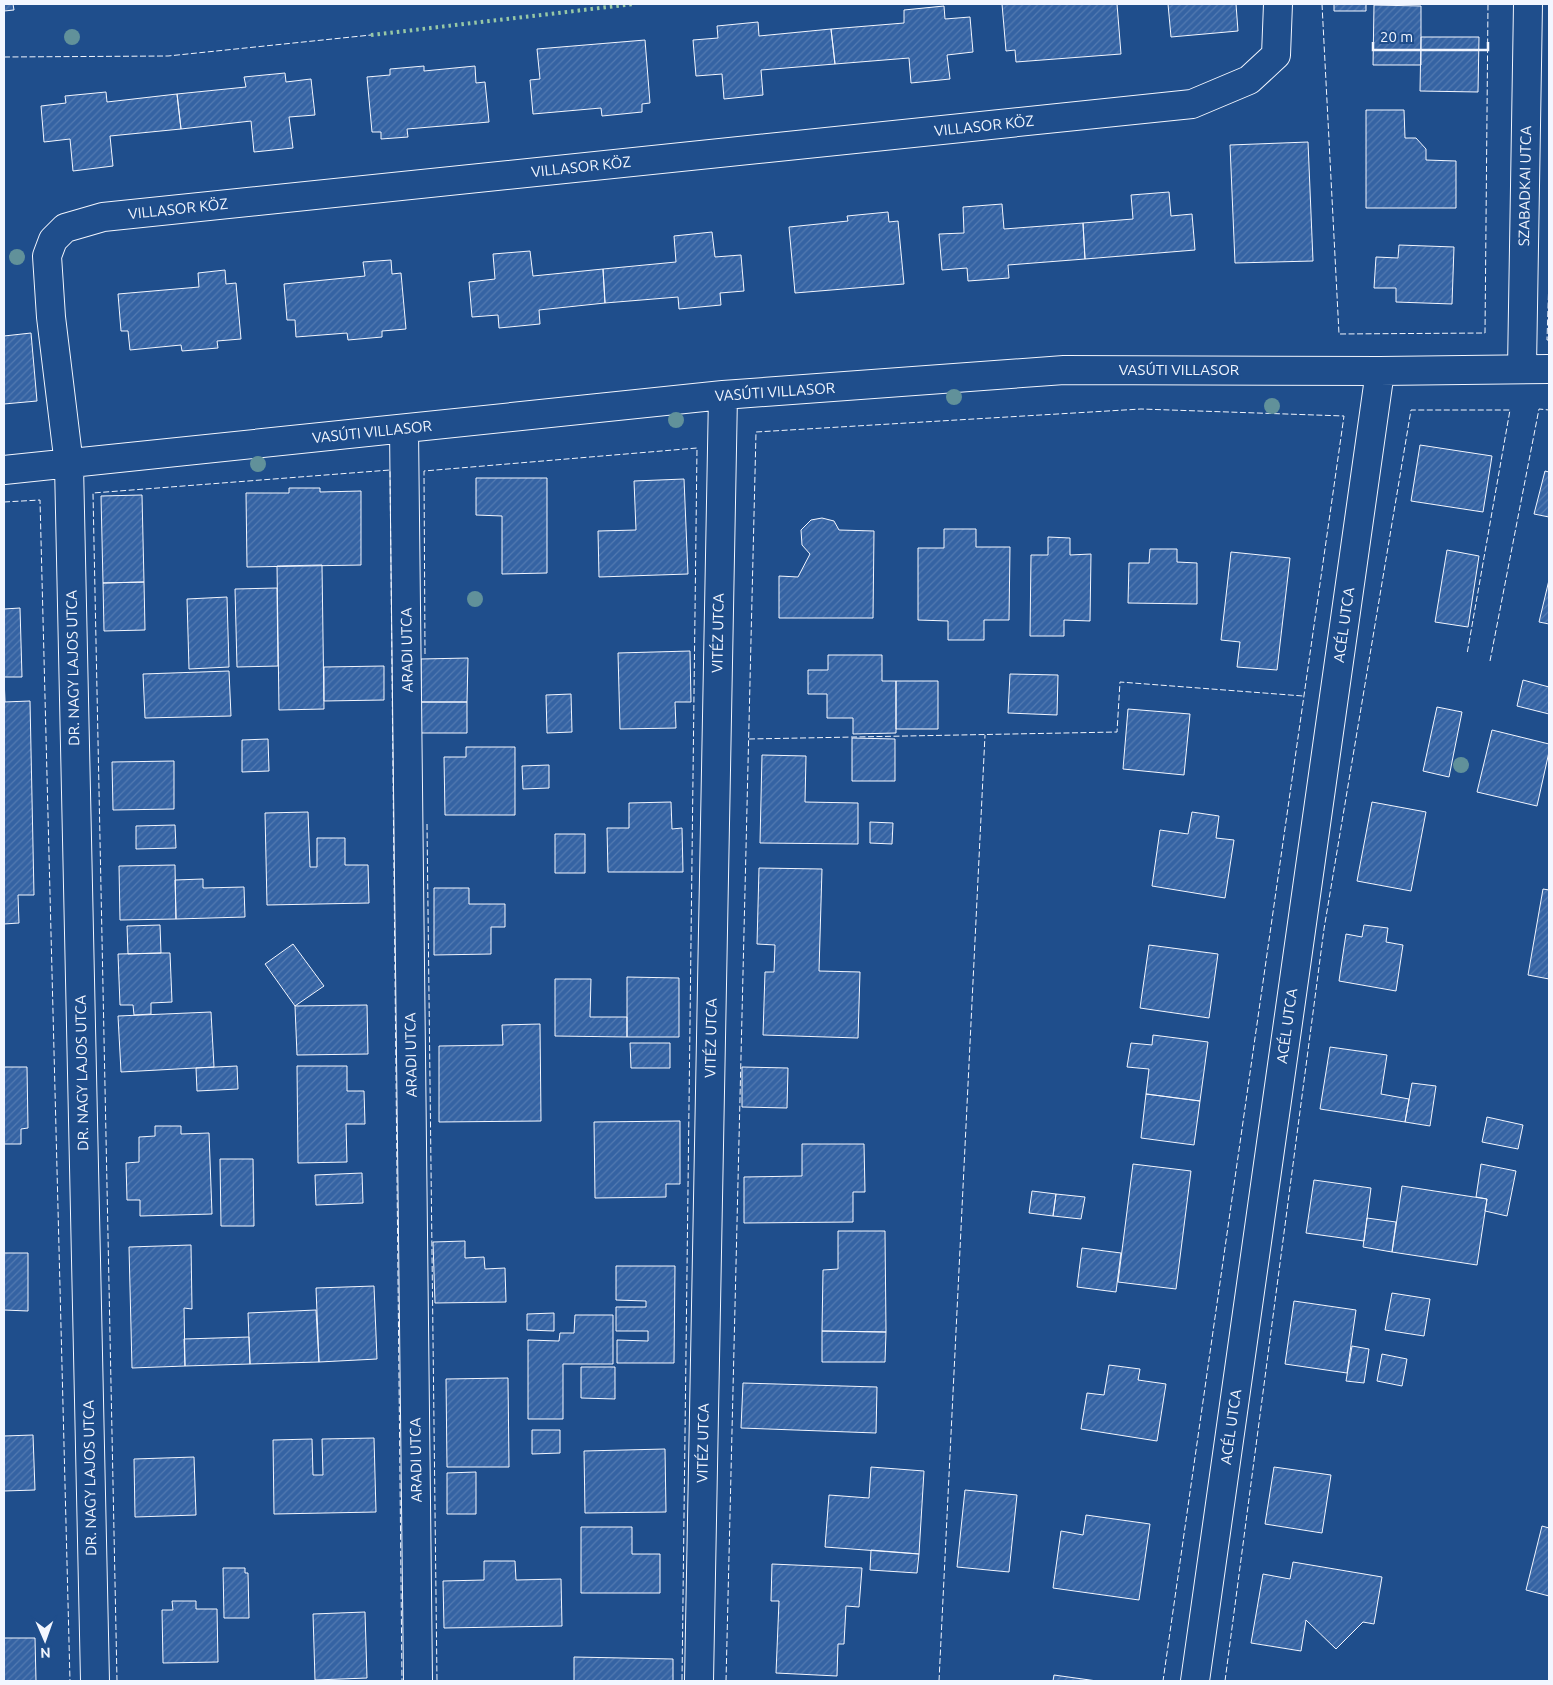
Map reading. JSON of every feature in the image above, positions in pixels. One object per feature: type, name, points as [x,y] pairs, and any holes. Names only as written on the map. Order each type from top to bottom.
[{"type":"street","name":"VILLASOR KÖZ","points":[[68,465],[51,317],[47,256],[53,240],[66,228],[96,218],[113,216],[1192,104],[1249,80],[1276,55],[1278,4]]},
{"type":"street","name":"SZABADKAI UTCA","points":[[1522,368],[1528,4]]},
{"type":"street","name":"VASÚTI VILLASOR","points":[[4,470],[68,465],[723,395],[1064,370],[1380,371],[1549,369]]},
{"type":"street","name":"ACÉL UTCA","points":[[1195,1681],[1380,371]]},
{"type":"street","name":"VITÉZ UTCA","points":[[699,1681],[723,395]]},
{"type":"street","name":"ARADI UTCA","points":[[404,429],[418,1681]]},
{"type":"street","name":"DR. NAGY LAJOS UTCA","points":[[68,465],[94,1681]]},
{"type":"building","points":[[4,4],[13,4],[14,10],[4,11]]},
{"type":"building","points":[[1002,4],[1117,4],[1121,54],[1016,62],[1015,50],[1006,51]]},
{"type":"building","points":[[1168,4],[1236,4],[1238,31],[1171,37]]},
{"type":"building","points":[[1334,4],[1366,4],[1366,11],[1334,11]]},
{"type":"building","points":[[1374,5],[1421,6],[1421,65],[1373,65]]},
{"type":"building","points":[[944,6],[945,19],[970,17],[973,52],[947,55],[950,79],[911,83],[909,58],[835,64],[831,29],[904,23],[904,10]]},
{"type":"building","points":[[758,22],[759,36],[831,29],[835,64],[761,70],[763,95],[724,99],[722,74],[696,76],[693,40],[718,38],[717,26]]},
{"type":"building","points":[[1421,37],[1479,37],[1478,92],[1420,91]]},
{"type":"building","points":[[645,40],[650,103],[642,104],[642,112],[602,116],[601,108],[533,114],[530,80],[540,79],[537,49]]},
{"type":"building","points":[[424,66],[424,71],[475,66],[476,83],[485,82],[489,122],[407,129],[408,137],[381,139],[381,132],[372,132],[367,77],[390,75],[390,69]]},
{"type":"building","points":[[285,73],[286,82],[311,79],[315,115],[289,117],[293,148],[254,152],[251,121],[181,129],[177,94],[246,87],[244,77]]},
{"type":"building","points":[[106,92],[107,102],[177,94],[181,129],[110,136],[113,166],[73,171],[70,139],[44,142],[41,106],[66,103],[65,96]]},
{"type":"building","points":[[1366,110],[1404,110],[1405,138],[1416,138],[1426,149],[1426,160],[1456,161],[1456,208],[1366,208]]},
{"type":"building","points":[[1308,142],[1313,261],[1235,263],[1230,145]]},
{"type":"building","points":[[1169,192],[1171,216],[1192,214],[1195,250],[1085,259],[1083,223],[1133,219],[1131,195]]},
{"type":"building","points":[[1002,204],[1004,229],[1083,223],[1085,259],[1008,265],[1009,278],[968,281],[967,268],[942,270],[939,234],[964,233],[963,207]]},
{"type":"building","points":[[888,212],[889,222],[898,221],[904,284],[795,293],[789,227],[848,221],[847,216]]},
{"type":"building","points":[[712,232],[715,257],[741,255],[744,291],[720,293],[721,305],[679,309],[678,297],[605,303],[603,269],[676,262],[674,236]]},
{"type":"building","points":[[1399,245],[1454,247],[1452,304],[1396,302],[1396,288],[1374,288],[1376,257],[1398,258]]},
{"type":"building","points":[[530,251],[533,276],[603,269],[605,303],[539,310],[540,324],[499,328],[498,315],[472,317],[469,282],[495,279],[493,254]]},
{"type":"building","points":[[391,260],[392,274],[401,273],[406,329],[382,331],[382,337],[348,340],[347,333],[296,337],[295,320],[287,320],[284,284],[365,276],[363,262]]},
{"type":"building","points":[[225,270],[226,284],[236,283],[241,339],[217,341],[218,348],[182,351],[181,345],[130,350],[128,331],[121,331],[118,294],[199,287],[198,273]]},
{"type":"building","points":[[31,333],[37,401],[4,404],[4,336]]},
{"type":"building","points":[[1420,445],[1492,456],[1483,512],[1411,501]]},
{"type":"building","points":[[1545,471],[1549,472],[1549,517],[1534,514]]},
{"type":"building","points":[[476,478],[547,478],[547,573],[502,574],[502,516],[476,515]]},
{"type":"building","points":[[684,479],[688,574],[599,577],[598,531],[636,530],[634,481]]},
{"type":"building","points":[[289,488],[320,488],[320,492],[361,491],[361,565],[247,567],[246,493],[289,493]]},
{"type":"building","points":[[142,495],[144,582],[103,583],[101,496]]},
{"type":"building","points":[[822,518],[834,521],[839,530],[874,531],[873,618],[779,618],[779,576],[798,577],[810,554],[802,545],[801,530],[811,520]]},
{"type":"building","points":[[944,529],[976,529],[976,547],[1010,547],[1009,620],[984,620],[984,640],[948,640],[948,621],[918,620],[918,548],[944,548]]},
{"type":"building","points":[[1048,537],[1070,538],[1070,555],[1091,554],[1090,621],[1064,620],[1064,636],[1030,636],[1031,555],[1048,555]]},
{"type":"building","points":[[1150,549],[1177,549],[1177,562],[1197,563],[1197,604],[1128,603],[1129,563],[1149,563]]},
{"type":"building","points":[[1447,550],[1479,556],[1468,627],[1435,622]]},
{"type":"building","points":[[1231,552],[1290,558],[1277,670],[1237,667],[1240,642],[1221,640]]},
{"type":"building","points":[[322,565],[324,709],[279,710],[277,566]]},
{"type":"building","points":[[1549,580],[1549,624],[1539,622]]},
{"type":"building","points":[[144,582],[145,630],[104,631],[103,583]]},
{"type":"building","points":[[277,588],[278,666],[237,667],[235,589]]},
{"type":"building","points":[[227,597],[229,667],[189,669],[187,599]]},
{"type":"building","points":[[20,608],[22,677],[4,677],[4,609]]},
{"type":"building","points":[[690,651],[691,702],[675,702],[676,728],[620,729],[618,653]]},
{"type":"building","points":[[828,655],[882,655],[882,681],[896,681],[896,733],[853,734],[853,718],[827,718],[827,694],[808,694],[808,670],[828,670]]},
{"type":"building","points":[[468,658],[467,702],[421,702],[421,659]]},
{"type":"building","points":[[384,666],[384,700],[324,701],[324,667]]},
{"type":"building","points":[[229,671],[231,716],[145,718],[143,674]]},
{"type":"building","points":[[1010,674],[1058,675],[1057,715],[1008,713]]},
{"type":"building","points":[[1523,680],[1549,687],[1549,714],[1517,706]]},
{"type":"building","points":[[896,681],[938,681],[938,729],[896,729]]},
{"type":"building","points":[[571,694],[572,732],[547,733],[546,695]]},
{"type":"building","points":[[30,701],[34,895],[18,895],[19,923],[4,924],[4,702]]},
{"type":"building","points":[[421,702],[467,702],[467,733],[421,733]]},
{"type":"building","points":[[1437,707],[1462,712],[1449,777],[1423,771]]},
{"type":"building","points":[[1128,709],[1190,714],[1184,775],[1123,769]]},
{"type":"building","points":[[1492,730],[1549,744],[1549,752],[1537,806],[1477,792]]},
{"type":"building","points":[[852,738],[895,739],[895,781],[852,781]]},
{"type":"building","points":[[268,739],[269,771],[242,772],[242,740]]},
{"type":"building","points":[[466,747],[515,747],[515,815],[445,815],[444,757],[466,757]]},
{"type":"building","points":[[762,755],[806,756],[805,802],[858,803],[858,844],[760,843]]},
{"type":"building","points":[[174,761],[174,809],[113,810],[112,762]]},
{"type":"building","points":[[549,765],[549,788],[523,789],[522,766]]},
{"type":"building","points":[[671,802],[672,829],[682,828],[683,872],[608,872],[607,828],[629,828],[629,803]]},
{"type":"building","points":[[1372,802],[1426,812],[1411,891],[1357,881]]},
{"type":"building","points":[[308,812],[310,867],[317,867],[317,838],[345,838],[345,865],[368,865],[369,903],[267,905],[265,813]]},
{"type":"building","points":[[1192,812],[1219,816],[1216,838],[1234,840],[1225,898],[1152,886],[1160,830],[1188,834]]},
{"type":"building","points":[[870,822],[893,823],[892,844],[870,843]]},
{"type":"building","points":[[175,825],[176,848],[136,849],[136,826]]},
{"type":"building","points":[[555,834],[585,834],[585,873],[555,873]]},
{"type":"building","points":[[175,865],[176,919],[120,920],[119,866]]},
{"type":"building","points":[[759,868],[822,869],[819,971],[860,972],[858,1038],[763,1035],[765,972],[774,972],[775,945],[757,944]]},
{"type":"building","points":[[203,879],[203,888],[244,887],[245,917],[176,919],[175,880]]},
{"type":"building","points":[[434,888],[469,888],[469,904],[505,904],[505,927],[491,927],[491,954],[434,955]]},
{"type":"building","points":[[1543,889],[1549,890],[1549,979],[1528,975]]},
{"type":"building","points":[[160,925],[161,953],[128,954],[127,926]]},
{"type":"building","points":[[1364,925],[1388,928],[1386,942],[1403,945],[1396,991],[1339,981],[1346,934],[1362,937]]},
{"type":"building","points":[[293,944],[324,986],[295,1006],[265,964]]},
{"type":"building","points":[[1149,945],[1218,954],[1209,1018],[1140,1008]]},
{"type":"building","points":[[170,953],[172,1002],[151,1003],[151,1014],[134,1015],[133,1005],[120,1005],[118,954]]},
{"type":"building","points":[[627,977],[679,978],[679,1037],[627,1037]]},
{"type":"building","points":[[555,979],[591,979],[590,1017],[627,1017],[627,1037],[555,1036]]},
{"type":"building","points":[[367,1005],[368,1054],[297,1055],[295,1006]]},
{"type":"building","points":[[211,1012],[214,1067],[121,1072],[118,1016]]},
{"type":"building","points":[[540,1024],[541,1121],[439,1122],[439,1046],[503,1045],[502,1025]]},
{"type":"building","points":[[1153,1035],[1208,1042],[1200,1101],[1146,1094],[1149,1069],[1127,1067],[1131,1043],[1152,1045]]},
{"type":"building","points":[[630,1043],[670,1043],[670,1068],[631,1068]]},
{"type":"building","points":[[1330,1047],[1387,1055],[1381,1094],[1409,1099],[1405,1122],[1320,1109]]},
{"type":"building","points":[[237,1066],[238,1089],[197,1091],[196,1068]]},
{"type":"building","points":[[297,1066],[347,1066],[347,1091],[364,1091],[365,1124],[346,1124],[347,1162],[298,1163]]},
{"type":"building","points":[[4,1067],[27,1067],[28,1128],[21,1129],[21,1144],[4,1144]]},
{"type":"building","points":[[742,1067],[788,1068],[787,1108],[742,1107]]},
{"type":"building","points":[[1412,1083],[1436,1086],[1430,1126],[1405,1122]]},
{"type":"building","points":[[1146,1094],[1200,1101],[1194,1145],[1141,1138]]},
{"type":"building","points":[[1487,1117],[1523,1125],[1518,1149],[1482,1142]]},
{"type":"building","points":[[680,1121],[680,1184],[666,1184],[666,1197],[595,1198],[594,1122]]},
{"type":"building","points":[[155,1126],[181,1126],[181,1134],[209,1133],[212,1214],[140,1216],[140,1200],[127,1200],[126,1163],[139,1162],[139,1137],[155,1136]]},
{"type":"building","points":[[802,1144],[864,1144],[865,1192],[853,1192],[853,1222],[744,1223],[744,1177],[802,1176]]},
{"type":"building","points":[[220,1159],[253,1159],[254,1226],[221,1226]]},
{"type":"building","points":[[1133,1164],[1191,1171],[1176,1289],[1118,1282]]},
{"type":"building","points":[[1481,1164],[1516,1171],[1507,1216],[1485,1211],[1487,1199],[1476,1197]]},
{"type":"building","points":[[362,1173],[363,1203],[316,1205],[315,1175]]},
{"type":"building","points":[[1314,1180],[1371,1188],[1364,1241],[1306,1233]]},
{"type":"building","points":[[1402,1186],[1487,1199],[1477,1265],[1392,1252]]},
{"type":"building","points":[[1032,1191],[1056,1194],[1053,1216],[1029,1213]]},
{"type":"building","points":[[1056,1194],[1085,1197],[1081,1219],[1053,1216]]},
{"type":"building","points":[[1367,1218],[1396,1222],[1392,1252],[1363,1247]]},
{"type":"building","points":[[838,1231],[885,1231],[886,1332],[822,1331],[823,1270],[838,1269]]},
{"type":"building","points":[[465,1241],[465,1258],[484,1257],[485,1269],[505,1268],[506,1302],[435,1303],[433,1242]]},
{"type":"building","points":[[191,1245],[192,1309],[184,1308],[185,1366],[132,1368],[129,1247]]},
{"type":"building","points":[[1082,1248],[1121,1253],[1116,1292],[1077,1287]]},
{"type":"building","points":[[4,1253],[28,1253],[28,1311],[4,1310]]},
{"type":"building","points":[[616,1266],[675,1266],[674,1363],[617,1363],[617,1340],[648,1341],[648,1331],[616,1331],[616,1307],[646,1307],[646,1301],[616,1300]]},
{"type":"building","points":[[374,1286],[377,1359],[319,1362],[316,1288]]},
{"type":"building","points":[[1392,1293],[1430,1299],[1424,1336],[1385,1330]]},
{"type":"building","points":[[1294,1301],[1356,1310],[1347,1373],[1285,1364]]},
{"type":"building","points":[[316,1310],[319,1362],[250,1364],[248,1313]]},
{"type":"building","points":[[554,1313],[554,1331],[527,1330],[527,1314]]},
{"type":"building","points":[[575,1315],[613,1315],[613,1364],[563,1364],[563,1419],[528,1419],[528,1340],[559,1341],[560,1333],[574,1333]]},
{"type":"building","points":[[822,1331],[886,1332],[885,1362],[822,1362]]},
{"type":"building","points":[[249,1337],[250,1364],[185,1366],[184,1339]]},
{"type":"building","points":[[1352,1346],[1369,1349],[1364,1383],[1346,1381]]},
{"type":"building","points":[[1382,1354],[1407,1359],[1402,1386],[1377,1381]]},
{"type":"building","points":[[1109,1365],[1140,1369],[1138,1380],[1166,1384],[1157,1441],[1081,1429],[1087,1393],[1104,1395]]},
{"type":"building","points":[[581,1367],[615,1367],[615,1399],[581,1398]]},
{"type":"building","points":[[508,1378],[509,1467],[447,1467],[446,1379]]},
{"type":"building","points":[[743,1383],[877,1387],[876,1433],[741,1428]]},
{"type":"building","points":[[532,1430],[560,1430],[560,1453],[532,1454]]},
{"type":"building","points":[[33,1435],[35,1490],[4,1491],[4,1436]]},
{"type":"building","points":[[374,1438],[376,1512],[274,1514],[273,1440],[312,1439],[313,1475],[323,1475],[322,1439]]},
{"type":"building","points":[[665,1449],[666,1512],[585,1513],[584,1451]]},
{"type":"building","points":[[194,1457],[196,1515],[135,1517],[134,1459]]},
{"type":"building","points":[[871,1467],[924,1471],[919,1554],[825,1547],[829,1495],[869,1498]]},
{"type":"building","points":[[1274,1467],[1331,1475],[1322,1533],[1265,1524]]},
{"type":"building","points":[[476,1472],[476,1514],[447,1514],[447,1473]]},
{"type":"building","points":[[965,1490],[1017,1495],[1009,1572],[957,1567]]},
{"type":"building","points":[[1086,1515],[1150,1524],[1139,1600],[1053,1588],[1061,1531],[1083,1535]]},
{"type":"building","points":[[1542,1526],[1549,1528],[1549,1596],[1526,1590]]},
{"type":"building","points":[[581,1527],[632,1527],[632,1554],[660,1554],[660,1593],[581,1593]]},
{"type":"building","points":[[871,1550],[919,1554],[917,1573],[870,1570]]},
{"type":"building","points":[[484,1561],[515,1561],[516,1580],[561,1579],[562,1626],[444,1628],[443,1581],[484,1580]]},
{"type":"building","points":[[1293,1562],[1382,1577],[1374,1624],[1363,1622],[1336,1649],[1306,1620],[1301,1651],[1251,1643],[1263,1574],[1290,1579]]},
{"type":"building","points":[[772,1564],[862,1568],[859,1607],[846,1606],[844,1644],[838,1644],[837,1676],[776,1673],[779,1601],[771,1601]]},
{"type":"building","points":[[223,1568],[245,1568],[245,1573],[248,1573],[249,1618],[224,1618]]},
{"type":"building","points":[[172,1601],[196,1601],[196,1609],[217,1609],[218,1662],[163,1663],[162,1610],[173,1610]]},
{"type":"building","points":[[365,1612],[367,1678],[315,1680],[313,1614]]},
{"type":"building","points":[[4,1638],[35,1638],[36,1681],[4,1681]]},
{"type":"building","points":[[574,1657],[673,1659],[673,1681],[574,1681]]},
{"type":"building","points":[[1054,1675],[1097,1681],[1053,1681]]},
{"type":"hedge","points":[[371,35],[634,4]]},
{"type":"fence","points":[[1322,4],[1339,334],[1485,333],[1488,4]]},
{"type":"fence","points":[[4,57],[168,56],[371,35]]},
{"type":"fence","points":[[1549,277],[1547,340],[1549,340]]},
{"type":"fence","points":[[726,1681],[756,432],[1141,409],[1344,416],[1163,1681]]},
{"type":"fence","points":[[1490,661],[1539,409],[1549,410]]},
{"type":"fence","points":[[1225,1681],[1324,929],[1411,410],[1510,410],[1467,654]]},
{"type":"fence","points":[[425,654],[424,471],[697,448],[682,1681]]},
{"type":"fence","points":[[117,1681],[93,493],[390,470],[402,1681]]},
{"type":"fence","points":[[4,502],[40,500],[70,1681]]},
{"type":"fence","points":[[749,739],[1117,732],[1120,682],[1303,696]]},
{"type":"fence","points":[[939,1681],[985,735]]},
{"type":"fence","points":[[427,824],[437,1681]]}]
